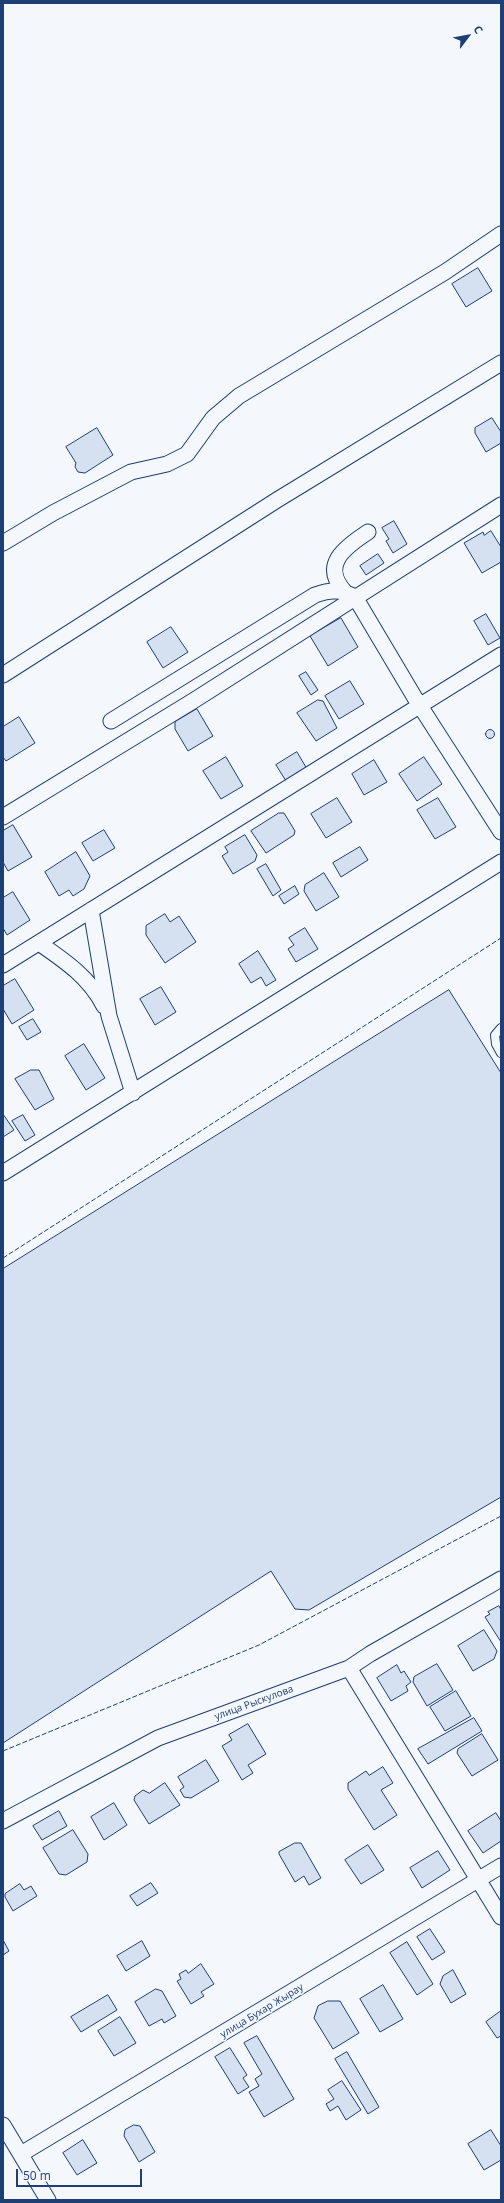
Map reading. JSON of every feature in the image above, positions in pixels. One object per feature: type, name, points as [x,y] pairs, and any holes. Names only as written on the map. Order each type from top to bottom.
[{"type":"street","points":[[3,542],[53,513],[131,472],[167,464],[187,454],[213,418],[239,396],[445,272],[501,234]]},
{"type":"street","points":[[3,675],[277,500],[501,363]]},
{"type":"street","points":[[3,817],[193,701],[350,594],[501,505]]},
{"type":"street","points":[[368,532],[349,545],[336,560],[334,574],[339,585],[350,594],[501,832]]},
{"type":"street","points":[[111,721],[315,595],[330,590],[350,594]]},
{"type":"street","points":[[3,966],[501,655]]},
{"type":"street","points":[[3,1173],[501,862]]},
{"type":"street","points":[[91,910],[109,1016],[133,1093]]},
{"type":"street","points":[[39,943],[76,969],[97,993],[109,1016]]},
{"type":"street","name":"улица Рыскулова","points":[[3,1821],[158,1738],[349,1668],[370,1654],[501,1579]]},
{"type":"street","points":[[349,1668],[501,1917]]},
{"type":"street","name":"улица Бухар Жырау","points":[[22,2154],[501,1866]]},
{"type":"street","points":[[3,2125],[8,2144],[22,2154],[48,2200]]},
{"type":"lane","points":[[501,1028],[495,1035],[496,1044],[501,1053]]},
{"type":"building","points":[[478,268],[492,291],[466,307],[452,284]]},
{"type":"building","points":[[492,418],[501,432],[501,443],[486,452],[475,433],[475,428]]},
{"type":"building","points":[[97,428],[113,455],[85,473],[78,472],[75,467],[76,463],[66,447]]},
{"type":"building","points":[[394,521],[407,544],[393,553],[386,541],[389,539],[382,528]]},
{"type":"building","points":[[491,531],[501,547],[501,562],[482,573],[464,543],[483,532],[484,535]]},
{"type":"building","points":[[378,554],[384,563],[366,575],[360,566]]},
{"type":"building","points":[[486,614],[500,638],[488,645],[474,621]]},
{"type":"building","points":[[341,618],[358,647],[328,666],[310,636]]},
{"type":"building","points":[[171,627],[188,652],[163,668],[147,642]]},
{"type":"building","points":[[306,672],[318,690],[311,695],[299,676]]},
{"type":"building","points":[[350,681],[364,704],[339,719],[325,696]]},
{"type":"building","points":[[318,700],[323,701],[337,728],[316,741],[297,713]]},
{"type":"building","points":[[197,709],[213,736],[188,751],[175,729],[175,722]]},
{"type":"building","points":[[19,717],[35,743],[6,761],[3,757],[3,727]]},
{"type":"building","points":[[488,730],[492,730],[494,734],[492,738],[488,738],[486,736],[486,732]]},
{"type":"building","points":[[297,752],[307,769],[286,781],[276,765]]},
{"type":"building","points":[[226,757],[243,786],[221,799],[203,771]]},
{"type":"building","points":[[424,757],[442,784],[417,801],[399,774]]},
{"type":"building","points":[[374,760],[387,782],[364,795],[352,774]]},
{"type":"building","points":[[337,798],[352,822],[326,838],[311,814]]},
{"type":"building","points":[[438,798],[456,827],[435,839],[417,810]]},
{"type":"building","points":[[279,813],[284,813],[295,831],[294,835],[266,853],[251,831]]},
{"type":"building","points":[[13,825],[32,857],[8,871],[3,862],[3,831]]},
{"type":"building","points":[[104,830],[115,848],[93,861],[82,843]]},
{"type":"building","points":[[245,835],[257,855],[255,861],[233,874],[222,856],[228,852],[225,847]]},
{"type":"building","points":[[360,847],[368,860],[341,877],[333,863]]},
{"type":"building","points":[[76,852],[90,876],[84,889],[73,896],[69,890],[59,896],[45,872]]},
{"type":"building","points":[[266,864],[281,890],[273,896],[257,869]]},
{"type":"building","points":[[324,873],[339,897],[316,911],[304,891],[305,885]]},
{"type":"building","points":[[295,886],[299,894],[284,904],[279,896]]},
{"type":"building","points":[[13,892],[30,920],[7,935],[3,928],[3,898]]},
{"type":"building","points":[[165,914],[170,922],[179,916],[196,942],[165,963],[146,935],[146,926]]},
{"type":"building","points":[[305,928],[318,949],[296,962],[288,949],[294,945],[289,938]]},
{"type":"building","points":[[258,951],[276,980],[266,986],[261,977],[251,983],[239,964]]},
{"type":"building","points":[[15,979],[34,1010],[12,1024],[3,1009],[3,986]]},
{"type":"building","points":[[161,987],[176,1012],[155,1025],[140,999]]},
{"type":"building","points":[[449,990],[501,1073],[501,1497],[309,1610],[295,1609],[271,1571],[3,1743],[3,1269]]},
{"type":"building","points":[[33,1019],[41,1032],[27,1040],[19,1027]]},
{"type":"building","points":[[84,1044],[105,1078],[86,1090],[65,1056]]},
{"type":"building","points":[[31,1070],[39,1070],[54,1099],[35,1110],[15,1079]]},
{"type":"building","points":[[3,1114],[14,1130],[3,1137]]},
{"type":"building","points":[[23,1115],[35,1135],[25,1141],[12,1121]]},
{"type":"building","points":[[499,1606],[501,1610],[501,1642],[485,1617],[490,1614],[488,1612]]},
{"type":"building","points":[[484,1630],[497,1651],[494,1659],[473,1671],[458,1646]]},
{"type":"building","points":[[437,1664],[453,1690],[427,1706],[413,1682],[414,1677]]},
{"type":"building","points":[[397,1665],[401,1673],[404,1671],[411,1682],[406,1686],[408,1691],[391,1701],[377,1678]]},
{"type":"building","points":[[456,1691],[471,1716],[445,1731],[430,1707]]},
{"type":"building","points":[[474,1718],[482,1731],[428,1764],[418,1749]]},
{"type":"building","points":[[248,1724],[266,1754],[248,1765],[253,1773],[242,1780],[222,1746],[232,1740],[229,1735]]},
{"type":"building","points":[[482,1734],[498,1760],[472,1776],[457,1753],[458,1749]]},
{"type":"building","points":[[206,1760],[219,1781],[191,1798],[184,1797],[180,1790],[184,1787],[178,1777]]},
{"type":"building","points":[[383,1767],[393,1783],[381,1790],[397,1815],[374,1830],[348,1789],[348,1783],[366,1771],[369,1775]]},
{"type":"building","points":[[165,1783],[180,1805],[149,1824],[134,1800],[135,1796],[143,1790],[149,1793]]},
{"type":"building","points":[[114,1803],[127,1825],[104,1840],[91,1817]]},
{"type":"building","points":[[59,1811],[67,1826],[42,1840],[33,1826]]},
{"type":"building","points":[[496,1813],[501,1821],[501,1841],[483,1853],[468,1831]]},
{"type":"building","points":[[73,1830],[88,1854],[87,1862],[66,1875],[59,1874],[43,1848]]},
{"type":"building","points":[[295,1843],[301,1843],[321,1878],[309,1885],[304,1876],[295,1882],[279,1854],[279,1852]]},
{"type":"building","points":[[368,1845],[384,1870],[361,1884],[345,1860]]},
{"type":"building","points":[[438,1851],[450,1870],[422,1888],[410,1868]]},
{"type":"building","points":[[151,1883],[158,1893],[137,1906],[130,1896]]},
{"type":"building","points":[[20,1884],[24,1890],[31,1886],[37,1896],[13,1911],[5,1897],[5,1894]]},
{"type":"building","points":[[430,1929],[445,1952],[432,1960],[417,1937]]},
{"type":"building","points":[[3,1940],[9,1951],[3,1955]]},
{"type":"building","points":[[142,1941],[150,1956],[126,1971],[117,1956]]},
{"type":"building","points":[[407,1942],[433,1984],[417,1995],[390,1953]]},
{"type":"building","points":[[201,1964],[214,1984],[201,1992],[204,1996],[191,2004],[177,1981],[181,1979],[179,1974],[186,1970],[188,1973]]},
{"type":"building","points":[[453,1970],[466,1994],[451,2003],[440,1984],[443,1976]]},
{"type":"building","points":[[383,1985],[403,2019],[380,2032],[360,1999]]},
{"type":"building","points":[[156,1989],[162,1991],[176,2016],[164,2023],[162,2019],[149,2026],[135,2002]]},
{"type":"building","points":[[108,1995],[117,2010],[81,2032],[71,2017]]},
{"type":"building","points":[[328,2001],[340,2001],[359,2033],[333,2049],[314,2018],[318,2006]]},
{"type":"building","points":[[501,2011],[501,2036],[497,2038],[486,2022]]},
{"type":"building","points":[[120,2017],[136,2043],[114,2056],[98,2031]]},
{"type":"building","points":[[257,2036],[294,2099],[264,2117],[249,2092],[259,2086],[255,2079],[262,2074],[244,2043]]},
{"type":"building","points":[[230,2048],[247,2075],[243,2078],[249,2087],[238,2094],[215,2057]]},
{"type":"building","points":[[347,2052],[379,2107],[368,2114],[335,2059]]},
{"type":"building","points":[[342,2081],[361,2110],[346,2120],[338,2106],[330,2111],[326,2104],[334,2099],[328,2090]]},
{"type":"building","points":[[134,2125],[140,2126],[155,2152],[139,2162],[124,2136],[125,2130]]},
{"type":"building","points":[[491,2130],[501,2146],[501,2160],[484,2170],[468,2144]]},
{"type":"building","points":[[83,2140],[97,2163],[77,2175],[63,2153]]},
{"type":"fence","points":[[3,1258],[501,938]]},
{"type":"fence","points":[[3,1751],[259,1645],[501,1516]]}]
